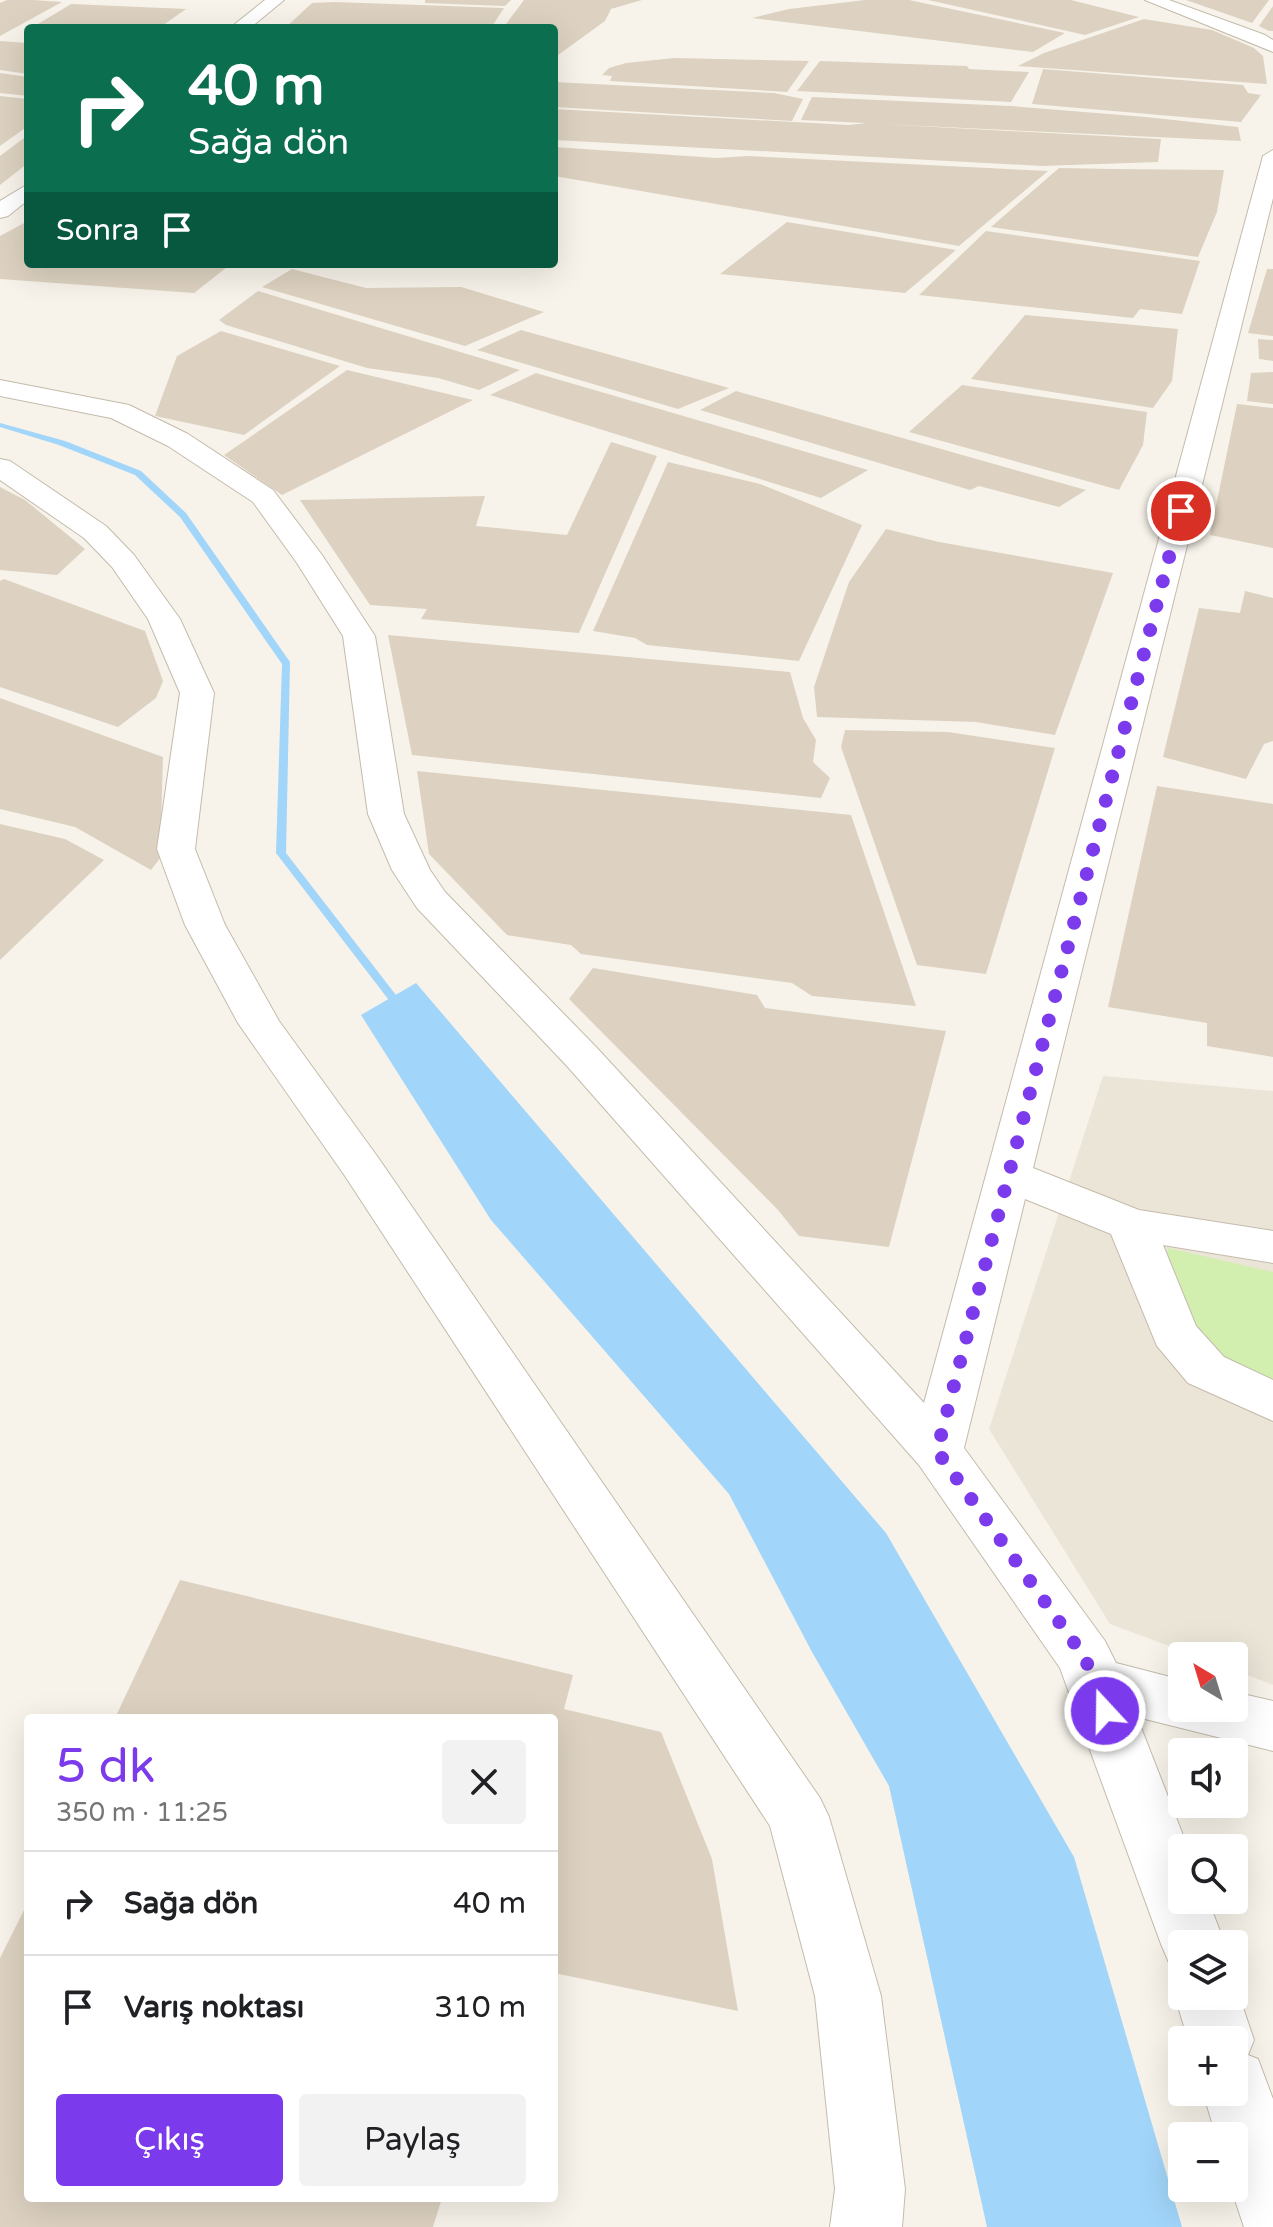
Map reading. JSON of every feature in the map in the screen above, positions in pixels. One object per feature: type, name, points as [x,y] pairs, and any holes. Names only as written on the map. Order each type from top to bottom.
[{"type":"street","points":[[244,24],[276,0]]},
{"type":"street","points":[[1153,0],[1273,47]]},
{"type":"street","points":[[937,1451],[1273,156]]},
{"type":"street","points":[[0,211],[24,193]]},
{"type":"street","points":[[0,388],[119,411],[178,440],[263,496],[311,561],[359,636],[386,814],[411,870],[431,900],[582,1057],[937,1451],[1085,1658],[1188,1930]]},
{"type":"street","points":[[0,467],[95,532],[123,561],[164,619],[197,693],[176,849],[205,925],[259,1023],[361,1166],[798,1817],[848,1996],[870,2189],[866,2227]]},
{"type":"street","points":[[1008,1175],[1131,1224],[1273,1247]]},
{"type":"street","points":[[1131,1224],[1174,1334],[1206,1370],[1273,1402]]},
{"type":"street","points":[[1094,1682],[1168,1700]]},
{"type":"street","points":[[1248,1720],[1273,1726]]},
{"type":"street","points":[[1241,2106],[1273,2211]]},
{"type":"shaded area","points":[[1103,1076],[1273,1091],[1273,1685],[1248,1675],[1248,1642],[1168,1642],[1168,1646],[1110,1624],[989,1429]]},
{"type":"green space","points":[[1168,1248],[1273,1272],[1273,1384],[1218,1359],[1185,1309],[1166,1263]]},
{"type":"water","points":[[416,983],[886,1533],[1074,1857],[1168,2179],[1168,2202],[1175,2202],[1182,2227],[987,2227],[889,1786],[812,1652],[729,1494],[491,1220],[361,1015]]},
{"type":"building","points":[[7,0],[62,2],[0,36],[0,3]]},
{"type":"building","points":[[425,0],[511,0],[505,6],[425,3]]},
{"type":"building","points":[[524,0],[642,0],[611,9],[605,21],[558,55],[558,24],[506,24]]},
{"type":"building","points":[[865,0],[909,0],[1065,33],[1033,52],[752,18],[789,9]]},
{"type":"building","points":[[928,0],[1071,0],[1139,17],[1085,35]]},
{"type":"building","points":[[1186,0],[1269,0],[1252,23]]},
{"type":"building","points":[[312,3],[504,8],[494,24],[289,24]]},
{"type":"building","points":[[71,4],[186,9],[165,24],[38,24]]},
{"type":"building","points":[[1273,6],[1273,31],[1269,31],[1259,26]]},
{"type":"building","points":[[1144,19],[1212,30],[1254,48],[1263,56],[1267,84],[1018,66],[1044,53]]},
{"type":"building","points":[[0,41],[24,43],[24,73],[0,70]]},
{"type":"building","points":[[674,58],[809,61],[787,92],[610,81],[612,76],[602,75],[609,68],[626,63]]},
{"type":"building","points":[[820,61],[967,66],[969,69],[1029,72],[1011,102],[797,91]]},
{"type":"building","points":[[1043,69],[1243,85],[1248,93],[1261,95],[1241,122],[1032,104]]},
{"type":"building","points":[[0,73],[24,76],[24,96],[0,93]]},
{"type":"building","points":[[558,82],[774,93],[803,99],[792,121],[558,107]]},
{"type":"building","points":[[0,96],[24,99],[24,129],[0,146]]},
{"type":"building","points":[[812,97],[1011,106],[1238,127],[1241,141],[879,124],[1161,139],[1158,162],[1042,166],[558,140],[558,109],[849,125],[866,123],[801,120]]},
{"type":"building","points":[[24,138],[24,166],[0,185],[0,156]]},
{"type":"building","points":[[558,147],[717,158],[748,156],[1048,171],[959,246],[558,177]]},
{"type":"building","points":[[1059,168],[1224,170],[1217,212],[1198,257],[991,227]]},
{"type":"building","points":[[787,222],[956,250],[905,293],[720,274]]},
{"type":"building","points":[[24,223],[24,268],[226,268],[194,293],[0,279],[0,236]]},
{"type":"building","points":[[986,231],[1200,261],[1182,314],[1140,309],[1133,318],[919,295]]},
{"type":"building","points":[[292,269],[366,288],[461,287],[544,312],[465,346],[262,287]]},
{"type":"building","points":[[1267,269],[1273,269],[1273,336],[1248,333]]},
{"type":"building","points":[[258,291],[520,370],[479,390],[438,378],[367,368],[226,325],[219,320]]},
{"type":"building","points":[[1025,315],[1178,329],[1172,381],[1153,408],[971,379]]},
{"type":"building","points":[[521,330],[729,388],[678,409],[477,350]]},
{"type":"building","points":[[221,331],[340,366],[244,435],[155,416],[177,356]]},
{"type":"building","points":[[1258,339],[1273,340],[1273,361],[1259,359]]},
{"type":"building","points":[[347,370],[473,400],[282,495],[224,455]]},
{"type":"building","points":[[1273,372],[1273,404],[1247,401],[1251,373]]},
{"type":"building","points":[[536,373],[868,470],[821,498],[490,395]]},
{"type":"building","points":[[962,385],[1147,412],[1143,445],[1119,490],[909,432]]},
{"type":"building","points":[[736,391],[1086,490],[1059,507],[979,486],[970,490],[700,410]]},
{"type":"building","points":[[1237,404],[1273,408],[1273,548],[1210,535]]},
{"type":"building","points":[[611,442],[657,456],[579,633],[421,619],[427,609],[370,605],[300,500],[485,496],[476,526],[567,535]]},
{"type":"building","points":[[668,462],[760,484],[862,525],[799,661],[647,645],[635,638],[593,631]]},
{"type":"building","points":[[0,487],[25,500],[85,549],[57,575],[0,570]]},
{"type":"building","points":[[886,529],[939,542],[1113,573],[1055,735],[976,722],[817,717],[814,687],[849,582]]},
{"type":"building","points":[[4,579],[145,631],[163,681],[156,698],[118,727],[0,687],[0,581]]},
{"type":"building","points":[[1245,591],[1273,598],[1273,741],[1264,744],[1246,779],[1163,757],[1199,608],[1240,613]]},
{"type":"building","points":[[388,635],[790,672],[803,718],[816,740],[813,762],[830,778],[821,798],[412,755]]},
{"type":"building","points":[[0,698],[163,757],[160,858],[151,870],[75,827],[0,809]]},
{"type":"building","points":[[845,730],[948,732],[1055,748],[986,974],[917,965],[841,747]]},
{"type":"building","points":[[417,771],[851,815],[916,1006],[812,996],[792,983],[581,954],[571,945],[507,935],[429,854]]},
{"type":"building","points":[[1157,786],[1273,804],[1273,1057],[1207,1046],[1207,1023],[1108,1007]]},
{"type":"building","points":[[0,824],[65,839],[104,860],[0,960]]},
{"type":"building","points":[[593,968],[757,995],[765,1008],[946,1031],[889,1247],[799,1236],[778,1210],[569,999]]},
{"type":"building","points":[[180,1580],[573,1675],[564,1709],[661,1732],[712,1859],[738,2011],[558,1974],[558,1714],[117,1714]]},
{"type":"building","points":[[24,1910],[24,2202],[441,2202],[433,2227],[0,2227],[0,1958]]},
{"type":"waterway","points":[[0,425],[62,443],[138,473],[183,515],[287,664],[281,853],[402,1010]]},
{"type":"route","points":[[1105,1711],[1085,1658],[937,1451],[1181,511]]}]
